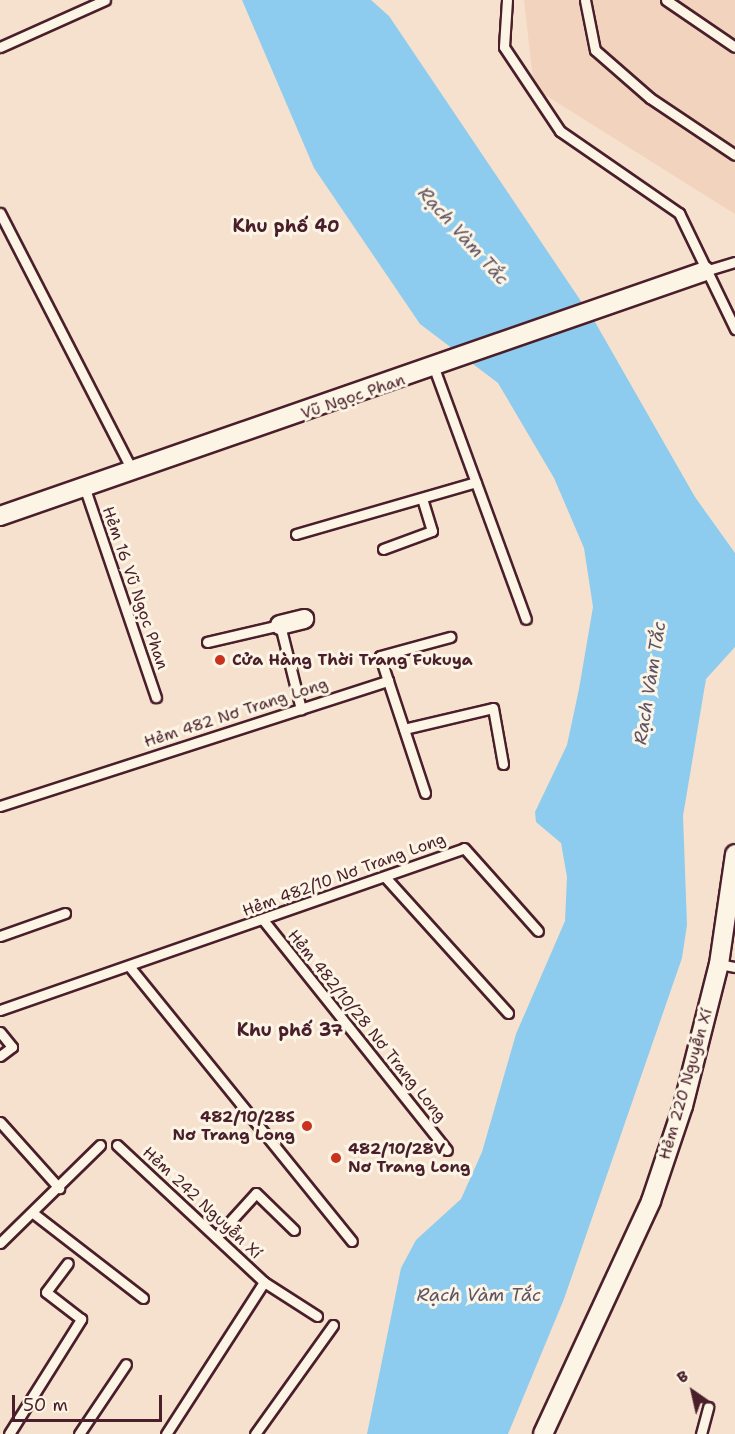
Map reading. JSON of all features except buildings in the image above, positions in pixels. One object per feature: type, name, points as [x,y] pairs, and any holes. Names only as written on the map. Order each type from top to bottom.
[{"type":"street","name":"Vũ Ngọc Phan","points":[[0,516],[134,474],[705,272]]},
{"type":"street","points":[[280,625],[304,619]]},
{"type":"street","name":"Hẻm 220 Nguyễn Xí","points":[[543,1434],[651,1201],[683,1106],[727,966],[735,854]]},
{"type":"lane","points":[[0,47],[105,0]]},
{"type":"lane","points":[[507,0],[504,47],[560,131],[679,213],[705,272],[735,329]]},
{"type":"lane","points":[[585,0],[595,50],[650,98],[735,155]]},
{"type":"lane","points":[[666,0],[735,47]]},
{"type":"lane","points":[[0,213],[134,474]]},
{"type":"lane","points":[[705,272],[735,262]]},
{"type":"lane","points":[[434,368],[526,620]]},
{"type":"lane","points":[[296,534],[476,482]]},
{"type":"lane","name":"Hẻm 16 Vũ Ngọc Phan","points":[[85,489],[156,697]]},
{"type":"lane","points":[[382,549],[432,531],[422,498]]},
{"type":"lane","points":[[207,642],[280,625],[301,709]]},
{"type":"lane","points":[[425,794],[380,656],[450,637]]},
{"type":"lane","name":"Hẻm 482 Nơ Trang Long","points":[[0,806],[388,681]]},
{"type":"lane","points":[[404,729],[493,708],[503,764]]},
{"type":"lane","name":"Hẻm 482/10 Nơ Trang Long","points":[[0,1011],[264,921],[464,848],[538,931]]},
{"type":"lane","points":[[386,878],[508,1013]]},
{"type":"lane","points":[[0,936],[65,913]]},
{"type":"lane","name":"Hẻm 482/10/28 Nơ Trang Long","points":[[264,921],[447,1150]]},
{"type":"lane","points":[[129,966],[352,1241]]},
{"type":"lane","points":[[0,1032],[12,1047],[0,1056]]},
{"type":"lane","points":[[0,1122],[59,1188]]},
{"type":"lane","points":[[0,1243],[59,1188],[100,1145]]},
{"type":"lane","name":"Hẻm 242 Nguyễn Xí","points":[[117,1145],[264,1282],[165,1434]]},
{"type":"lane","points":[[216,1237],[256,1193],[294,1230]]},
{"type":"lane","points":[[33,1213],[143,1298]]},
{"type":"lane","points":[[9,1434],[81,1319],[46,1292],[68,1263]]},
{"type":"lane","points":[[264,1282],[317,1316]]},
{"type":"lane","points":[[255,1434],[333,1325]]},
{"type":"lane","points":[[79,1434],[126,1364]]},
{"type":"lane","points":[[701,1434],[708,1407]]},
{"type":"shaded area","points":[[524,0],[735,0],[735,214],[534,88]]},
{"type":"water","name":"Rạch Vàm Tắc","points":[[242,0],[371,0],[389,16],[595,322],[695,497],[735,553],[735,647],[706,679],[683,816],[687,925],[682,958],[564,1299],[508,1434],[367,1434],[401,1268],[416,1240],[461,1199],[482,1152],[516,1034],[565,921],[567,877],[561,843],[536,822],[535,812],[567,745],[579,689],[593,607],[584,548],[554,478],[498,383],[420,324],[314,168]]},
{"type":"place","name":"Cửa Hàng Thời Trang Fukuya","points":[[220,660]]},
{"type":"place","name":"482/10/28S Nơ Trang Long","points":[[307,1126]]},
{"type":"place","name":"482/10/28V Nơ Trang Long","points":[[336,1158]]},
{"type":"district","name":"Khu phố 40","points":[[286,226]]},
{"type":"district","name":"Khu phố 37","points":[[290,1030]]}]
